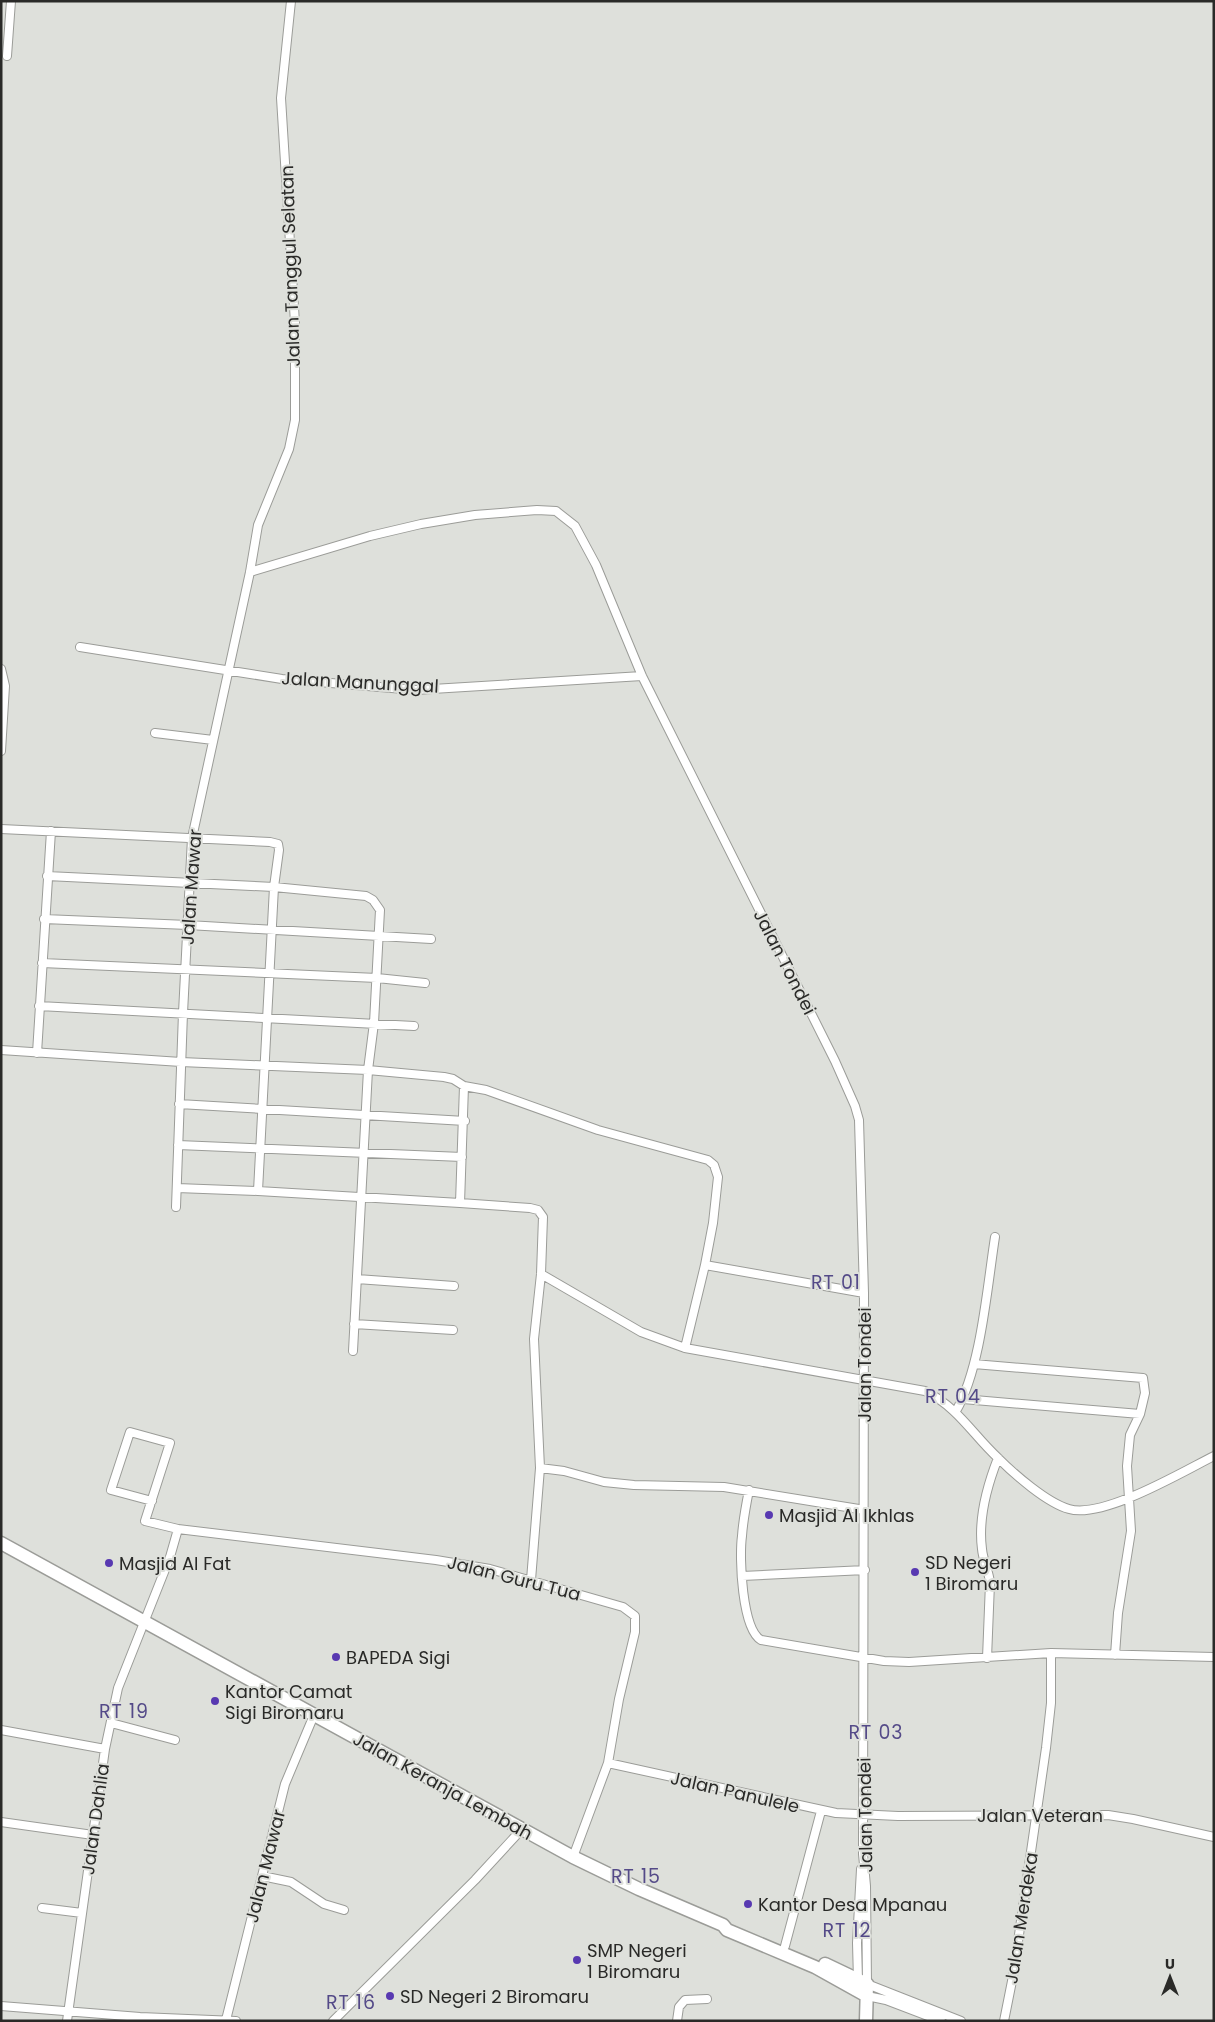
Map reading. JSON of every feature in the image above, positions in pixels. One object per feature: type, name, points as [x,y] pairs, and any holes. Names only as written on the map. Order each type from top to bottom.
[{"type":"main road","name":"Jalan Keranja Lembah","points":[[1,1543],[573,1857],[723,1925],[727,1930],[863,1988]]},
{"type":"main road","points":[[723,1925],[729,1924],[785,1946],[863,1988]]},
{"type":"main road","points":[[859,2021],[863,1988]]},
{"type":"main road","points":[[863,1988],[866,2021]]},
{"type":"street","points":[[7,56],[12,1]]},
{"type":"street","name":"Jalan Tanggul Selatan","points":[[250,572],[258,525],[289,449],[295,420],[295,323],[281,98],[291,1]]},
{"type":"street","name":"Jalan Tondei","points":[[250,572],[370,536],[421,524],[506,512],[556,511],[575,526],[596,565],[642,676],[816,1022],[858,1111],[864,1293],[863,1854],[866,1886],[863,1988]]},
{"type":"street","name":"Jalan Mawar","points":[[176,1207],[192,838],[250,572]]},
{"type":"street","name":"Jalan Manunggal","points":[[80,646],[282,679],[416,690],[642,676]]},
{"type":"street","points":[[1,669],[5,686],[1,751]]},
{"type":"street","points":[[155,733],[213,740]]},
{"type":"street","points":[[1,829],[270,842],[278,844],[280,850],[274,887],[258,1191]]},
{"type":"street","points":[[37,1053],[51,831]]},
{"type":"street","points":[[47,876],[274,887],[366,896],[373,900],[380,910],[374,1023],[368,1070],[353,1351]]},
{"type":"street","points":[[44,919],[188,924],[431,938]]},
{"type":"street","points":[[42,963],[377,978],[425,983]]},
{"type":"street","points":[[39,1006],[414,1026]]},
{"type":"street","points":[[1,1050],[181,1062],[368,1070],[453,1079],[464,1086],[486,1090],[598,1130],[708,1160],[714,1165],[718,1177],[705,1265],[685,1348]]},
{"type":"street","points":[[460,1203],[464,1086]]},
{"type":"street","points":[[179,1104],[263,1107],[464,1121]]},
{"type":"street","points":[[178,1145],[462,1157]]},
{"type":"street","points":[[177,1188],[520,1206],[538,1210],[543,1217],[541,1274],[534,1339],[540,1468],[531,1580]]},
{"type":"street","points":[[956,1411],[963,1399],[974,1364],[995,1237]]},
{"type":"street","points":[[705,1265],[864,1293]]},
{"type":"street","points":[[541,1274],[641,1332],[685,1348],[925,1391],[956,1411],[998,1458],[1049,1499],[1070,1510],[1102,1508],[1214,1456]]},
{"type":"street","points":[[357,1279],[454,1286]]},
{"type":"street","points":[[354,1324],[453,1330]]},
{"type":"street","points":[[974,1364],[1142,1378],[1145,1393],[1140,1414],[1130,1435],[1127,1466],[1130,1531],[1118,1613],[1115,1654]]},
{"type":"street","points":[[963,1399],[1140,1414]]},
{"type":"street","points":[[130,1432],[170,1443],[152,1501],[111,1490],[130,1432]]},
{"type":"street","points":[[987,1658],[990,1573],[982,1549],[981,1538],[984,1504],[998,1458]]},
{"type":"street","points":[[540,1468],[624,1484],[708,1486],[749,1490],[864,1510]]},
{"type":"street","points":[[749,1490],[741,1538],[742,1576],[750,1620],[756,1637],[788,1646],[864,1658],[909,1662],[1051,1653],[1214,1656]]},
{"type":"street","name":"Jalan Guru Tua","points":[[152,1501],[145,1521],[178,1530],[436,1560],[490,1569],[623,1607],[634,1616],[635,1632],[619,1699],[608,1763],[573,1857]]},
{"type":"street","points":[[145,1622],[178,1530]]},
{"type":"street","points":[[742,1576],[865,1570]]},
{"type":"street","name":"Jalan Dahlia","points":[[67,2021],[105,1749],[121,1679],[145,1622]]},
{"type":"street","name":"Jalan Merdeka","points":[[1004,2021],[1036,1815],[1051,1703],[1051,1653]]},
{"type":"street","name":"Jalan Mawar","points":[[226,2020],[285,1784],[314,1715]]},
{"type":"street","points":[[112,1723],[176,1740]]},
{"type":"street","points":[[1,1730],[105,1749]]},
{"type":"street","name":"Jalan Panulele","points":[[608,1763],[821,1811],[863,1815]]},
{"type":"street","points":[[785,1946],[821,1811]]},
{"type":"street","name":"Jalan Veteran","points":[[863,1815],[1121,1817],[1214,1837]]},
{"type":"street","points":[[1,1822],[93,1836]]},
{"type":"street","points":[[333,2021],[475,1880],[522,1829]]},
{"type":"street","points":[[262,1876],[291,1882],[324,1904],[344,1910]]},
{"type":"street","points":[[42,1908],[82,1913]]},
{"type":"street","points":[[863,1988],[886,2000],[941,2021]]},
{"type":"street","points":[[863,1988],[961,2021]]},
{"type":"street","points":[[677,2021],[679,2007],[685,2000],[707,1999]]},
{"type":"street","points":[[1,2006],[140,2017],[236,2021]]},
{"type":"place","name":"Masjid Al Ikhlas","points":[[769,1515]]},
{"type":"place","name":"Masjid Al Fat","points":[[109,1563]]},
{"type":"place","name":"SD Negeri 1 Biromaru","points":[[915,1572]]},
{"type":"place","name":"BAPEDA Sigi","points":[[336,1657]]},
{"type":"place","name":"Kantor Camat Sigi Biromaru","points":[[215,1701]]},
{"type":"place","name":"Kantor Desa Mpanau","points":[[748,1904]]},
{"type":"place","name":"SMP Negeri 1 Biromaru","points":[[577,1960]]},
{"type":"place","name":"SD Negeri 2 Biromaru","points":[[390,1996]]},
{"type":"district","name":"RT 01","points":[[836,1282]]},
{"type":"district","name":"RT 04","points":[[953,1396]]},
{"type":"district","name":"RT 19","points":[[124,1711]]},
{"type":"district","name":"RT 03","points":[[876,1732]]},
{"type":"district","name":"RT 15","points":[[636,1876]]},
{"type":"district","name":"RT 12","points":[[847,1930]]},
{"type":"district","name":"RT 16","points":[[351,2002]]}]
